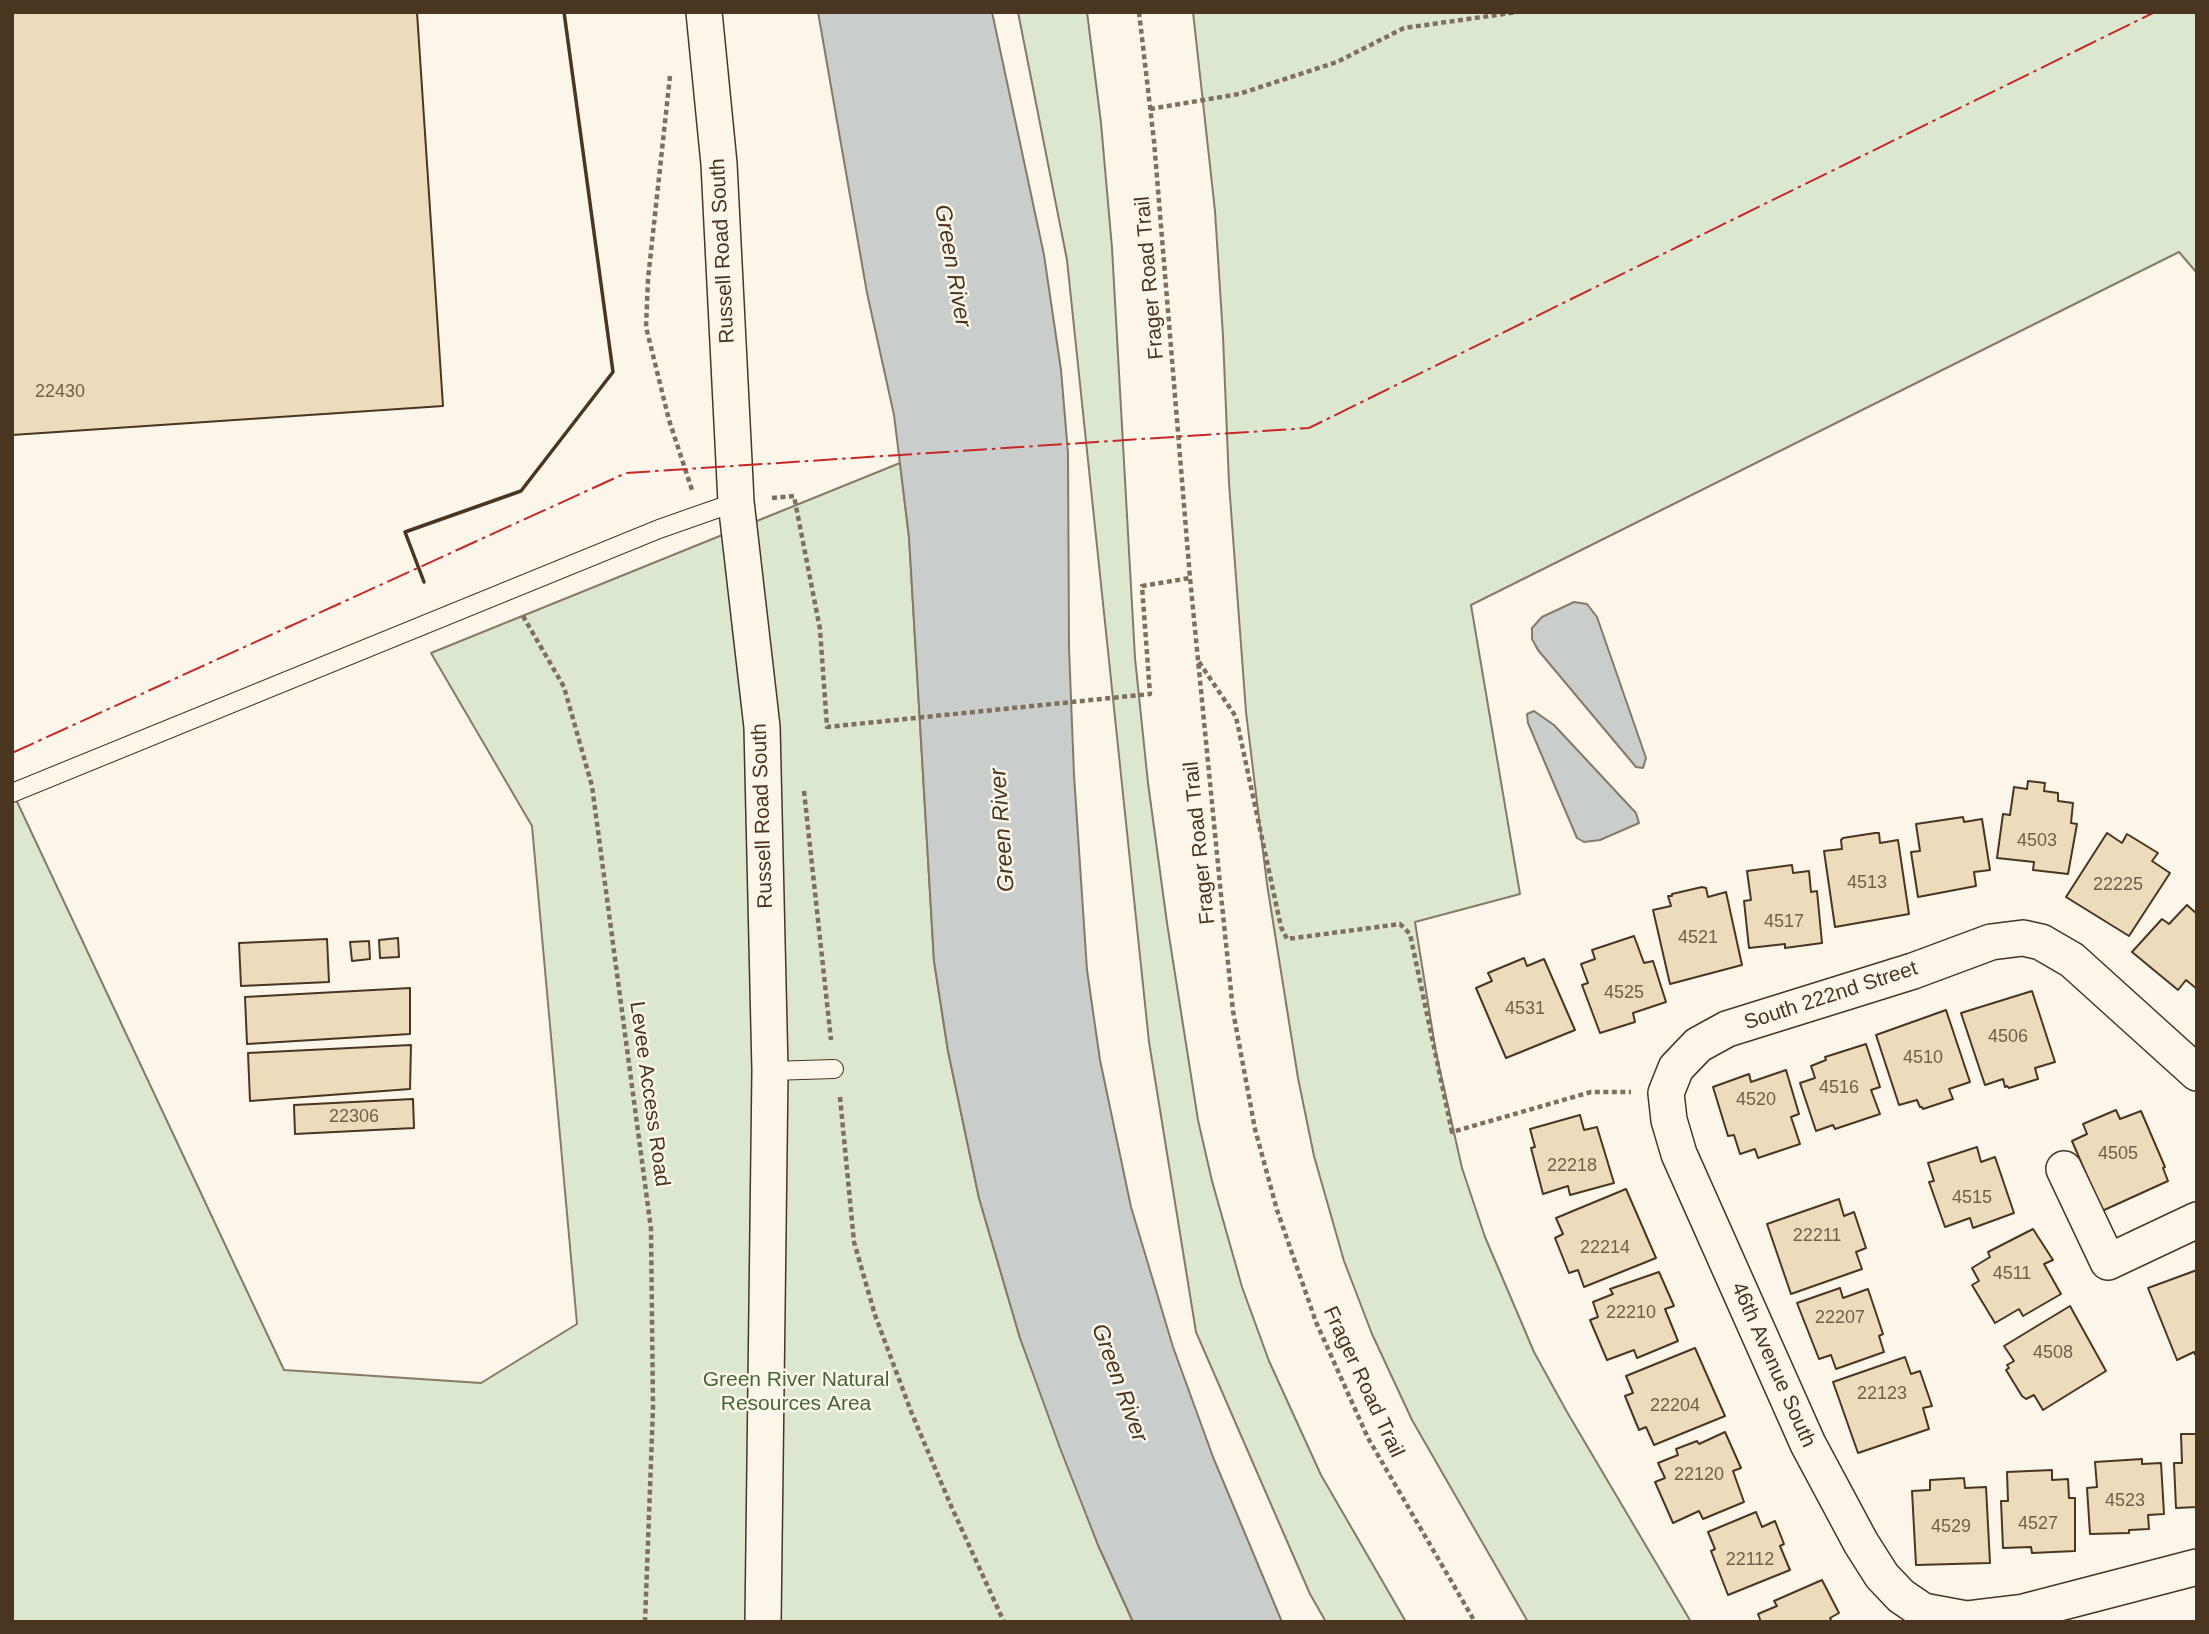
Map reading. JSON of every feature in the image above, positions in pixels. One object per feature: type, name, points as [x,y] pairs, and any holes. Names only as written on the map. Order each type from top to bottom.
[{"type":"street","name":"Russell Road South","points":[[704,12],[719,164],[736,502],[762,726],[770,1071],[763,1622]]},
{"type":"street","name":"South 222nd Street","points":[[1667,1093],[1676,1068],[1698,1045],[1727,1029],[1913,971],[1992,942],[2023,938],[2040,942],[2073,960],[2197,1073]]},
{"type":"street","name":"46th Avenue South","points":[[1667,1093],[1669,1120],[1679,1154],[1808,1444],[1861,1543],[1882,1576],[1901,1596],[1923,1611],[1966,1619],[2024,1612],[2197,1567]]},
{"type":"street","points":[[2064,1169],[2108,1262],[2197,1220]]},
{"type":"lane","points":[[12,793],[659,529],[736,502]]},
{"type":"lane","points":[[770,1071],[834,1069]]},
{"type":"path","name":"Frager Road Trail","points":[[1139,12],[1150,109],[1190,578],[1233,1011],[1255,1129],[1277,1210],[1316,1322],[1368,1438],[1475,1622]]},
{"type":"path","points":[[1150,109],[1251,90],[1337,62],[1404,29],[1518,12]]},
{"type":"path","points":[[671,72],[648,279],[646,327],[669,420],[700,515]]},
{"type":"path","points":[[771,498],[794,496],[820,629],[827,727],[1150,694],[1142,586],[1190,578]]},
{"type":"path","name":"Levee Access Road","points":[[508,591],[564,687],[592,786],[651,1229],[653,1408],[645,1622]]},
{"type":"path","points":[[1198,660],[1236,718],[1281,927],[1287,939],[1400,924],[1410,934],[1452,1132],[1591,1092],[1667,1093]]},
{"type":"green space","points":[[1018,12],[1087,12],[1101,123],[1112,248],[1135,658],[1148,783],[1198,1120],[1212,1181],[1242,1287],[1269,1361],[1321,1475],[1406,1622],[1326,1622],[1310,1594],[1196,1332],[1149,1042],[1067,260]]},
{"type":"green space","points":[[1193,12],[2197,12],[2197,273],[2179,252],[1471,605],[1520,894],[1415,922],[1436,1053],[1462,1168],[1485,1237],[1534,1352],[1691,1622],[1528,1622],[1412,1420],[1372,1334],[1344,1261],[1314,1156],[1298,1078],[1267,884],[1246,712],[1229,483],[1215,211]]},
{"type":"green space","name":"Green River Natural Resources Area","points":[[900,463],[909,537],[934,961],[948,1051],[979,1198],[1020,1338],[1098,1545],[1133,1622],[12,1622],[12,791],[284,1370],[481,1383],[577,1324],[532,826],[431,653]]},
{"type":"water","name":"Green River","points":[[818,12],[992,12],[1044,255],[1061,370],[1068,453],[1069,648],[1074,775],[1087,970],[1100,1060],[1131,1207],[1173,1347],[1213,1457],[1282,1622],[1133,1622],[1098,1545],[1020,1338],[979,1198],[948,1051],[934,961],[909,537],[894,415],[867,293]]},
{"type":"water","points":[[1574,602],[1587,604],[1597,617],[1646,758],[1643,768],[1636,767],[1538,650],[1532,639],[1532,628],[1542,617]]},
{"type":"water","points":[[1534,711],[1554,725],[1636,813],[1639,823],[1600,840],[1584,842],[1577,838],[1528,723],[1527,714]]},
{"type":"building","points":[[12,12],[417,12],[443,406],[12,435]]},
{"type":"building","points":[[2028,781],[2045,783],[2044,791],[2058,793],[2058,801],[2073,803],[2071,823],[2077,824],[2068,874],[2033,870],[2034,862],[1997,858],[2003,814],[2010,815],[2014,787],[2027,789]]},
{"type":"building","points":[[1963,817],[1964,822],[1982,819],[1990,870],[1974,872],[1976,886],[1918,897],[1911,852],[1920,851],[1916,824]]},
{"type":"building","points":[[1879,833],[1880,843],[1898,840],[1909,914],[1835,927],[1824,851],[1842,849],[1843,838]]},
{"type":"building","points":[[2107,833],[2122,843],[2127,834],[2158,853],[2152,861],[2170,873],[2129,936],[2066,897]]},
{"type":"building","points":[[1792,865],[1793,873],[1809,871],[1811,892],[1817,891],[1822,943],[1785,948],[1785,944],[1749,948],[1744,901],[1751,900],[1747,871]]},
{"type":"building","points":[[1706,888],[1708,897],[1726,892],[1742,965],[1670,984],[1653,910],[1671,906],[1668,896],[1672,894]]},
{"type":"building","points":[[2187,905],[2197,914],[2197,989],[2186,980],[2178,990],[2132,952],[2162,919],[2169,924]]},
{"type":"building","points":[[1634,936],[1644,963],[1653,961],[1666,1002],[1633,1013],[1635,1022],[1600,1033],[1582,985],[1588,983],[1581,964],[1595,959],[1592,950]]},
{"type":"building","points":[[398,938],[399,957],[380,958],[379,940]]},
{"type":"building","points":[[327,939],[329,982],[241,986],[239,943]]},
{"type":"building","points":[[369,941],[370,959],[352,961],[350,942]]},
{"type":"building","points":[[1524,958],[1527,966],[1544,959],[1575,1030],[1506,1058],[1476,988],[1492,981],[1488,973]]},
{"type":"building","points":[[410,988],[410,1034],[247,1044],[245,997]]},
{"type":"building","points":[[2032,991],[2055,1062],[2035,1068],[2038,1079],[2009,1088],[2005,1087],[2003,1079],[1985,1085],[1961,1013]]},
{"type":"building","points":[[1946,1010],[1970,1082],[1949,1089],[1953,1099],[1923,1109],[1917,1100],[1899,1105],[1876,1035]]},
{"type":"building","points":[[1866,1044],[1880,1087],[1871,1090],[1880,1114],[1835,1129],[1833,1125],[1816,1131],[1800,1083],[1815,1078],[1811,1066],[1826,1060],[1825,1057]]},
{"type":"building","points":[[411,1045],[410,1089],[250,1101],[248,1053]]},
{"type":"building","points":[[1786,1070],[1799,1114],[1791,1117],[1800,1144],[1758,1158],[1755,1149],[1740,1154],[1734,1135],[1728,1136],[1713,1087],[1749,1074],[1751,1082]]},
{"type":"building","points":[[413,1099],[414,1128],[295,1134],[294,1105]]},
{"type":"building","points":[[2116,1110],[2120,1119],[2141,1111],[2165,1167],[2163,1168],[2168,1181],[2102,1211],[2072,1141],[2087,1134],[2083,1124]]},
{"type":"building","points":[[1580,1115],[1584,1130],[1597,1127],[1614,1183],[1570,1195],[1568,1186],[1543,1194],[1531,1148],[1535,1147],[1530,1129]]},
{"type":"building","points":[[1977,1147],[1981,1162],[1995,1157],[2014,1213],[1973,1228],[1970,1218],[1945,1227],[1929,1182],[1934,1181],[1928,1163]]},
{"type":"building","points":[[1626,1189],[1656,1258],[1584,1287],[1578,1270],[1569,1273],[1555,1238],[1563,1234],[1556,1218]]},
{"type":"building","points":[[1839,1199],[1844,1216],[1854,1212],[1866,1248],[1856,1252],[1862,1269],[1791,1294],[1767,1224]]},
{"type":"building","points":[[2033,1229],[2053,1260],[2044,1264],[2061,1294],[2023,1316],[2019,1309],[1995,1323],[1972,1285],[1979,1281],[1972,1268],[1990,1257],[1988,1252]]},
{"type":"building","points":[[2197,1270],[2197,1358],[2194,1352],[2177,1360],[2148,1288]]},
{"type":"building","points":[[1659,1272],[1674,1306],[1665,1309],[1678,1341],[1637,1358],[1634,1350],[1607,1360],[1590,1320],[1598,1317],[1593,1302],[1613,1294],[1610,1289]]},
{"type":"building","points":[[1840,1288],[1843,1298],[1868,1289],[1883,1334],[1879,1336],[1884,1352],[1836,1369],[1831,1355],[1819,1359],[1797,1303]]},
{"type":"building","points":[[2070,1306],[2106,1371],[2043,1410],[2034,1395],[2026,1399],[2022,1396],[2006,1370],[2009,1368],[2007,1365],[2014,1361],[2004,1346]]},
{"type":"building","points":[[1695,1348],[1725,1416],[1654,1445],[1646,1427],[1639,1430],[1625,1396],[1633,1393],[1626,1376]]},
{"type":"building","points":[[1905,1357],[1911,1374],[1920,1371],[1932,1406],[1923,1408],[1929,1429],[1858,1453],[1833,1382]]},
{"type":"building","points":[[1725,1432],[1741,1468],[1733,1471],[1744,1502],[1703,1519],[1699,1511],[1673,1523],[1655,1482],[1665,1478],[1658,1463],[1678,1455],[1676,1449],[1697,1441],[1699,1444]]},
{"type":"building","points":[[2181,1434],[2197,1434],[2197,1507],[2176,1508],[2174,1463],[2182,1463]]},
{"type":"building","points":[[2142,1459],[2142,1464],[2161,1463],[2164,1514],[2148,1515],[2149,1529],[2129,1530],[2129,1533],[2090,1534],[2087,1488],[2097,1487],[2095,1462]]},
{"type":"building","points":[[2052,1470],[2052,1480],[2068,1479],[2069,1498],[2075,1498],[2075,1551],[2032,1553],[2031,1547],[2003,1548],[2001,1501],[2008,1501],[2007,1472]]},
{"type":"building","points":[[1964,1478],[1965,1488],[1986,1487],[1990,1563],[1916,1565],[1912,1491],[1930,1490],[1930,1480]]},
{"type":"building","points":[[1756,1512],[1762,1527],[1775,1521],[1784,1544],[1780,1546],[1790,1570],[1728,1595],[1711,1551],[1715,1549],[1708,1532]]},
{"type":"building","points":[[1822,1580],[1839,1613],[1830,1618],[1832,1622],[1761,1622],[1758,1614],[1777,1606],[1774,1601]]},
{"type":"wall","points":[[424,582],[405,532],[521,491],[613,372],[564,12]]},
{"type":"power","points":[[12,753],[626,473],[1309,428],[2155,12]]}]
